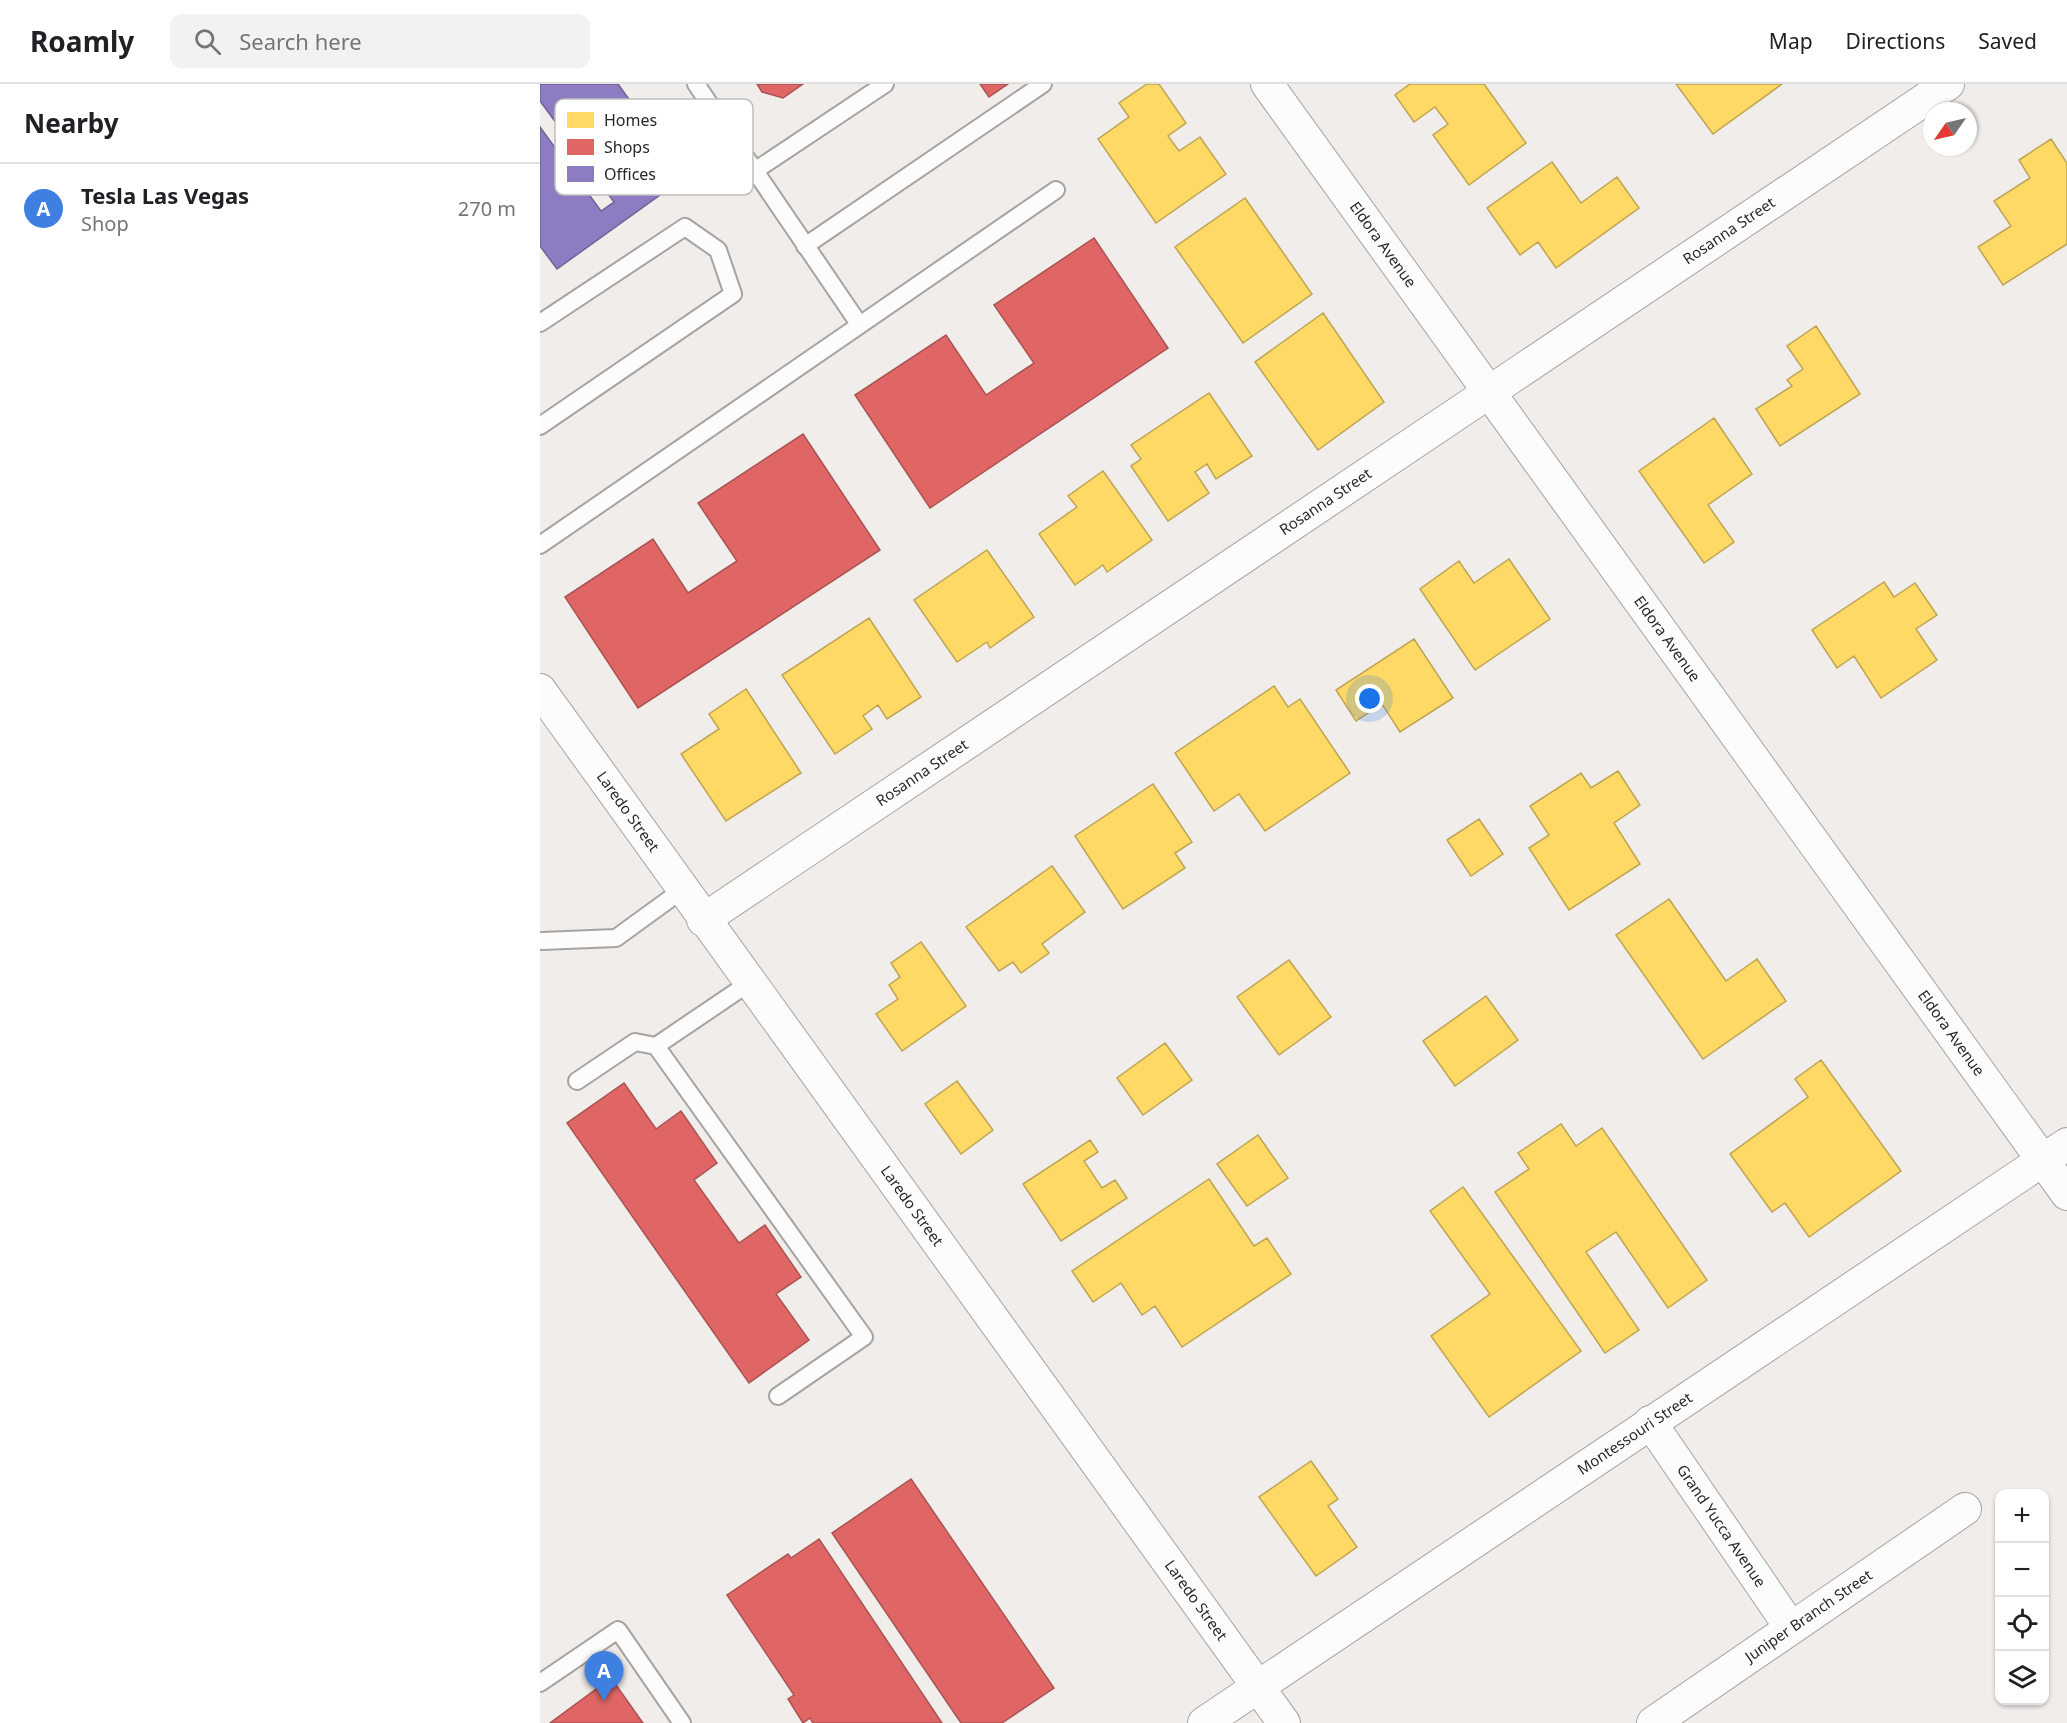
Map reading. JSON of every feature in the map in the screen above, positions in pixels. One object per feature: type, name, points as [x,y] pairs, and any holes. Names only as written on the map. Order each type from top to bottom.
[{"type":"street","name":"Eldora Avenue","points":[[1267,84],[1489,392],[2055,1152],[2067,1194]]},
{"type":"street","name":"Rosanna Street","points":[[703,920],[1948,84]]},
{"type":"street","name":"Laredo Street","points":[[540,690],[703,920],[1284,1723]]},
{"type":"street","name":"Montessouri Street","points":[[1204,1723],[2055,1152]]},
{"type":"street","name":"Grand Yucca Avenue","points":[[1650,1422],[1791,1628]]},
{"type":"street","name":"Juniper Branch Street","points":[[1653,1723],[1965,1509]]},
{"type":"lane","points":[[696,84],[706,99]]},
{"type":"lane","points":[[756,170],[885,84]]},
{"type":"lane","points":[[805,246],[1043,84]]},
{"type":"lane","points":[[753,166],[859,324]]},
{"type":"lane","points":[[540,546],[1056,190]]},
{"type":"lane","points":[[540,323],[685,227],[718,250],[734,294],[540,426]]},
{"type":"lane","points":[[542,942],[616,938],[682,890]]},
{"type":"lane","points":[[656,1046],[749,983]]},
{"type":"lane","points":[[577,1081],[634,1042],[656,1046],[864,1337],[778,1396]]},
{"type":"lane","points":[[540,1683],[618,1630],[682,1723]]},
{"type":"building: Homes","points":[[1147,84],[1159,84],[1186,123],[1168,136],[1179,151],[1200,137],[1226,174],[1156,223],[1098,139],[1129,117],[1119,103]]},
{"type":"building: Homes","points":[[1410,84],[1484,84],[1526,143],[1469,185],[1433,135],[1448,124],[1435,107],[1414,122],[1395,95]]},
{"type":"building: Homes","points":[[1676,84],[1782,84],[1713,134]]},
{"type":"building: Homes","points":[[2051,139],[2067,163],[2067,244],[2003,285],[1978,247],[2011,226],[1994,201],[2030,178],[2019,160]]},
{"type":"building: Homes","points":[[1552,162],[1581,203],[1617,177],[1639,208],[1556,268],[1538,242],[1520,255],[1487,208]]},
{"type":"building: Homes","points":[[1245,198],[1312,294],[1243,343],[1175,247]]},
{"type":"building: Homes","points":[[1323,313],[1384,402],[1318,450],[1255,362]]},
{"type":"building: Homes","points":[[1816,326],[1860,394],[1780,446],[1756,409],[1792,386],[1787,380],[1803,369],[1787,346]]},
{"type":"building: Homes","points":[[1209,393],[1252,456],[1216,479],[1207,464],[1195,472],[1209,493],[1168,521],[1131,466],[1141,459],[1131,445]]},
{"type":"building: Homes","points":[[1714,418],[1752,474],[1708,505],[1734,542],[1704,563],[1639,471]]},
{"type":"building: Homes","points":[[1103,471],[1152,540],[1107,572],[1103,565],[1075,585],[1039,534],[1077,507],[1068,496]]},
{"type":"building: Homes","points":[[987,550],[1034,617],[990,648],[987,642],[957,662],[914,600]]},
{"type":"building: Homes","points":[[1509,559],[1550,619],[1475,670],[1420,589],[1459,561],[1474,583]]},
{"type":"building: Homes","points":[[1884,582],[1894,597],[1915,583],[1937,615],[1916,629],[1937,660],[1881,698],[1854,656],[1837,668],[1812,630]]},
{"type":"building: Homes","points":[[869,618],[921,697],[887,719],[878,705],[863,716],[872,729],[835,754],[782,675]]},
{"type":"building: Homes","points":[[1414,639],[1453,698],[1400,732],[1382,704],[1356,721],[1336,690]]},
{"type":"building: Homes","points":[[1274,686],[1288,707],[1300,699],[1350,773],[1265,831],[1239,794],[1214,811],[1175,753]]},
{"type":"building: Homes","points":[[746,689],[801,773],[726,821],[681,754],[719,729],[709,714]]},
{"type":"building: Homes","points":[[1618,771],[1640,805],[1614,823],[1640,864],[1569,910],[1529,848],[1549,835],[1530,806],[1581,773],[1591,788]]},
{"type":"building: Homes","points":[[1153,784],[1192,842],[1175,853],[1185,868],[1123,909],[1075,836]]},
{"type":"building: Homes","points":[[1479,819],[1503,854],[1471,876],[1447,840]]},
{"type":"building: Homes","points":[[1052,866],[1085,912],[1042,944],[1049,953],[1021,973],[1013,962],[999,971],[966,927]]},
{"type":"building: Homes","points":[[1669,899],[1726,981],[1757,959],[1786,1001],[1703,1059],[1616,935]]},
{"type":"building: Homes","points":[[921,942],[966,1006],[902,1051],[876,1014],[898,999],[889,985],[900,977],[891,963]]},
{"type":"building: Homes","points":[[1289,960],[1331,1017],[1279,1055],[1237,997]]},
{"type":"building: Homes","points":[[1486,996],[1518,1040],[1455,1086],[1423,1041]]},
{"type":"building: Homes","points":[[1165,1043],[1192,1080],[1143,1115],[1117,1078]]},
{"type":"building: Homes","points":[[1821,1060],[1901,1171],[1809,1237],[1785,1203],[1772,1212],[1730,1154],[1808,1097],[1795,1079]]},
{"type":"building: Homes","points":[[957,1081],[993,1130],[961,1154],[925,1104]]},
{"type":"building: Homes","points":[[1561,1124],[1576,1146],[1602,1128],[1707,1280],[1668,1308],[1616,1232],[1586,1252],[1639,1330],[1605,1353],[1495,1192],[1529,1169],[1518,1153]]},
{"type":"building: Homes","points":[[1258,1135],[1288,1178],[1247,1206],[1217,1164]]},
{"type":"building: Homes","points":[[1090,1140],[1098,1152],[1084,1161],[1102,1188],[1115,1180],[1127,1198],[1061,1241],[1023,1184]]},
{"type":"building: Homes","points":[[1209,1179],[1254,1246],[1267,1238],[1291,1274],[1182,1347],[1155,1306],[1142,1315],[1121,1283],[1093,1302],[1072,1271]]},
{"type":"building: Homes","points":[[1463,1187],[1581,1351],[1489,1417],[1431,1336],[1490,1294],[1430,1211]]},
{"type":"building: Homes","points":[[1311,1461],[1338,1499],[1328,1506],[1357,1547],[1316,1576],[1259,1497]]},
{"type":"building: Shops","points":[[757,84],[803,84],[783,98],[762,92]]},
{"type":"building: Shops","points":[[980,84],[1008,84],[989,97]]},
{"type":"building: Shops","points":[[1094,238],[1168,348],[930,508],[855,395],[946,335],[986,395],[1034,363],[994,305]]},
{"type":"building: Shops","points":[[803,434],[880,550],[638,708],[565,597],[653,539],[688,593],[737,561],[698,503]]},
{"type":"building: Shops","points":[[624,1083],[656,1129],[681,1111],[717,1163],[694,1180],[739,1243],[765,1225],[801,1277],[776,1294],[809,1340],[749,1383],[567,1123]]},
{"type":"building: Shops","points":[[911,1479],[1054,1688],[1002,1723],[961,1723],[832,1533]]},
{"type":"building: Shops","points":[[819,1539],[942,1723],[813,1723],[810,1718],[803,1723],[788,1699],[794,1695],[727,1595],[788,1554],[791,1558]]},
{"type":"building: Shops","points":[[611,1678],[643,1723],[550,1723]]},
{"type":"building: Offices","points":[[540,84],[618,84],[629,99],[555,99],[555,121],[540,101]]},
{"type":"building: Offices","points":[[540,127],[555,148],[555,195],[589,195],[601,211],[614,202],[609,195],[660,195],[557,269],[540,246]]},
{"type":"place","name":"Tesla Las Vegas","points":[[604,1701]]}]
